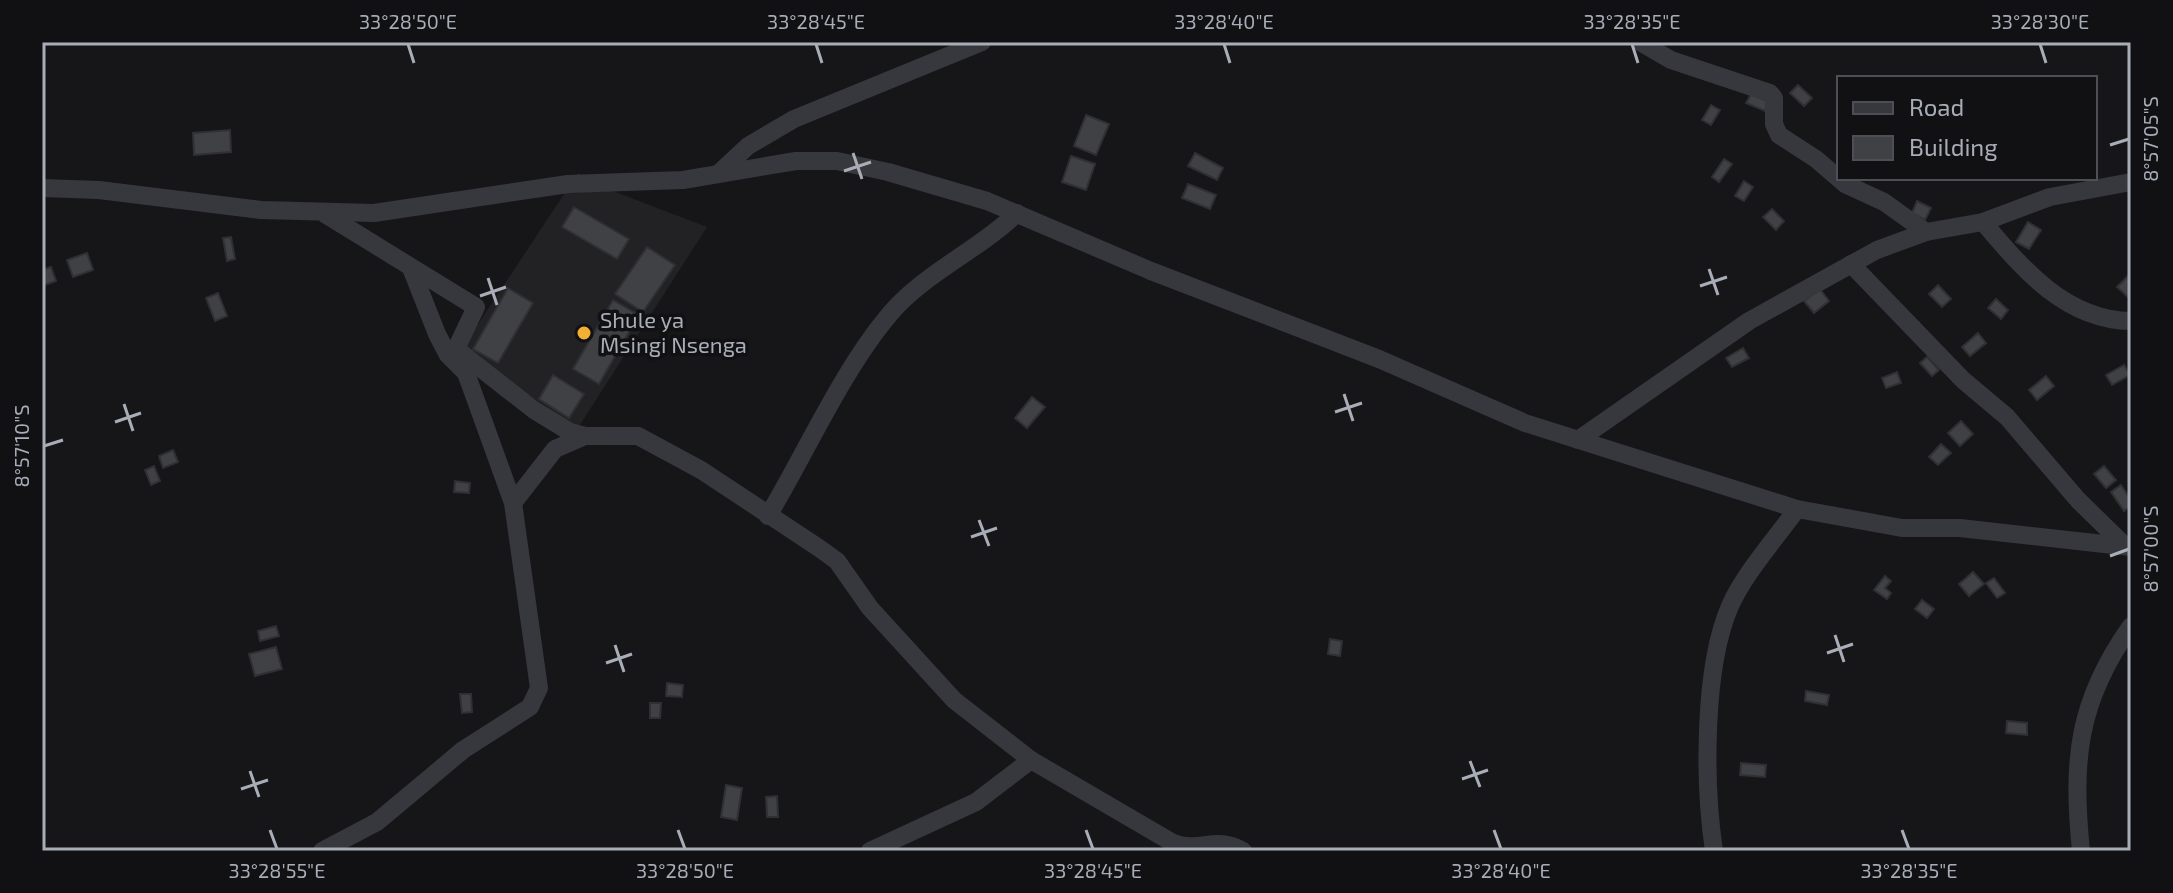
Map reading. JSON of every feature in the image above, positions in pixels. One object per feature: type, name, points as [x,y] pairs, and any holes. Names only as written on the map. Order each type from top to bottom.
[{"type":"street","points":[[715,176],[748,146],[794,119],[982,42]]},
{"type":"street","points":[[1640,42],[1671,60],[1770,93],[1774,98],[1774,124],[1779,135],[1837,177]]},
{"type":"street","points":[[42,188],[99,190],[201,205],[325,214],[413,208],[568,184],[715,176],[796,161],[826,160],[934,184],[1017,213],[1151,271],[1379,359],[1525,423],[1797,509],[1902,528],[1960,528],[2128,546]]},
{"type":"street","points":[[1840,180],[1884,202],[1926,232]]},
{"type":"street","points":[[1578,440],[1749,321],[1893,243],[1926,232],[1983,222],[2050,197],[2131,182]]},
{"type":"street","points":[[768,516],[858,361],[897,307],[997,233],[1017,213]]},
{"type":"street","points":[[325,214],[476,307],[456,349],[534,410],[570,432],[585,436],[638,436],[701,470],[837,561],[870,608],[932,680],[1031,760],[1173,843],[1196,847],[1212,842],[1243,851]]},
{"type":"street","points":[[1983,222],[2027,272],[2065,302],[2089,314],[2131,321]]},
{"type":"street","points":[[1851,264],[1963,380],[2007,417],[2078,500],[2128,546]]},
{"type":"street","points":[[322,851],[370,827],[456,755],[534,701],[539,688],[513,503],[466,373],[448,355],[437,334],[411,268]]},
{"type":"street","points":[[513,503],[555,449],[585,436]]},
{"type":"street","points":[[1714,851],[1709,709],[1722,629],[1740,588],[1797,509]]},
{"type":"street","points":[[2081,851],[2078,743],[2101,675],[2131,626]]},
{"type":"street","points":[[870,851],[976,802],[1031,760]]},
{"type":"shaded area","points":[[578,173],[597,185],[707,227],[578,428],[461,350]]},
{"type":"building","points":[[1798,85],[1812,98],[1804,106],[1790,93]]},
{"type":"building","points":[[1751,94],[1769,102],[1765,111],[1746,103]]},
{"type":"building","points":[[1711,105],[1720,110],[1711,125],[1702,120]]},
{"type":"building","points":[[1086,115],[1109,124],[1096,155],[1074,146]]},
{"type":"building","points":[[230,130],[231,152],[194,155],[193,133]]},
{"type":"building","points":[[1195,153],[1223,168],[1217,180],[1188,166]]},
{"type":"building","points":[[1071,156],[1095,164],[1086,190],[1062,182]]},
{"type":"building","points":[[1724,159],[1732,164],[1719,182],[1712,177]]},
{"type":"building","points":[[1744,181],[1753,187],[1744,201],[1735,196]]},
{"type":"building","points":[[1188,184],[1216,195],[1210,209],[1182,198]]},
{"type":"building","points":[[1917,201],[1931,208],[1925,220],[1912,213]]},
{"type":"building","points":[[574,207],[629,239],[617,259],[562,227]]},
{"type":"building","points":[[1772,209],[1784,221],[1776,230],[1763,217]]},
{"type":"building","points":[[2028,222],[2041,230],[2029,249],[2016,242]]},
{"type":"building","points":[[231,237],[235,259],[227,261],[223,238]]},
{"type":"building","points":[[647,247],[675,265],[643,312],[615,294]]},
{"type":"building","points":[[87,253],[93,270],[73,277],[67,260]]},
{"type":"building","points":[[51,267],[56,281],[42,286],[42,270]]},
{"type":"building","points":[[2131,273],[2131,294],[2128,297],[2117,287]]},
{"type":"building","points":[[1938,285],[1951,299],[1942,307],[1929,294]]},
{"type":"building","points":[[508,288],[533,303],[498,363],[473,349]]},
{"type":"building","points":[[1820,289],[1829,301],[1814,313],[1804,301]]},
{"type":"building","points":[[218,293],[227,316],[215,321],[206,298]]},
{"type":"building","points":[[1996,299],[2008,310],[2001,319],[1988,308]]},
{"type":"building","points":[[613,300],[639,315],[599,384],[573,369]]},
{"type":"building","points":[[1978,333],[1986,343],[1970,356],[1962,347]]},
{"type":"building","points":[[1743,348],[1749,358],[1732,367],[1726,358]]},
{"type":"building","points":[[1927,357],[1939,370],[1932,376],[1920,363]]},
{"type":"building","points":[[2124,365],[2130,375],[2112,385],[2106,375]]},
{"type":"building","points":[[1897,372],[1901,383],[1886,388],[1882,378]]},
{"type":"building","points":[[553,375],[584,394],[569,418],[539,399]]},
{"type":"building","points":[[2046,376],[2054,386],[2037,400],[2029,390]]},
{"type":"building","points":[[1032,397],[1045,407],[1027,428],[1015,418]]},
{"type":"building","points":[[1961,421],[1973,434],[1960,446],[1948,433]]},
{"type":"building","points":[[1941,444],[1951,453],[1938,465],[1929,457]]},
{"type":"building","points":[[173,450],[178,462],[163,468],[159,456]]},
{"type":"building","points":[[154,466],[160,481],[151,485],[145,470]]},
{"type":"building","points":[[2104,466],[2116,480],[2106,488],[2094,474]]},
{"type":"building","points":[[455,481],[470,483],[469,493],[454,492]]},
{"type":"building","points":[[2121,485],[2131,500],[2131,506],[2124,511],[2111,492]]},
{"type":"building","points":[[1973,572],[1984,584],[1969,596],[1959,584]]},
{"type":"building","points":[[1885,576],[1891,581],[1885,588],[1891,593],[1887,599],[1874,590]]},
{"type":"building","points":[[1994,578],[2005,593],[1997,598],[1986,583]]},
{"type":"building","points":[[1922,600],[1934,609],[1927,618],[1915,609]]},
{"type":"building","points":[[276,626],[279,636],[260,641],[258,631]]},
{"type":"building","points":[[1330,639],[1342,641],[1340,656],[1328,654]]},
{"type":"building","points":[[276,647],[282,669],[255,676],[249,654]]},
{"type":"building","points":[[667,683],[683,685],[682,697],[666,696]]},
{"type":"building","points":[[1806,691],[1829,695],[1827,705],[1805,701]]},
{"type":"building","points":[[460,694],[471,694],[472,712],[462,713]]},
{"type":"building","points":[[650,703],[661,703],[660,718],[650,718]]},
{"type":"building","points":[[2007,721],[2027,723],[2027,735],[2006,733]]},
{"type":"building","points":[[1741,763],[1766,765],[1765,777],[1740,775]]},
{"type":"building","points":[[726,785],[742,788],[737,820],[721,817]]},
{"type":"building","points":[[777,796],[778,817],[767,817],[766,797]]},
{"type":"place","name":"Shule ya Msingi Nsenga","points":[[584,333]]}]
